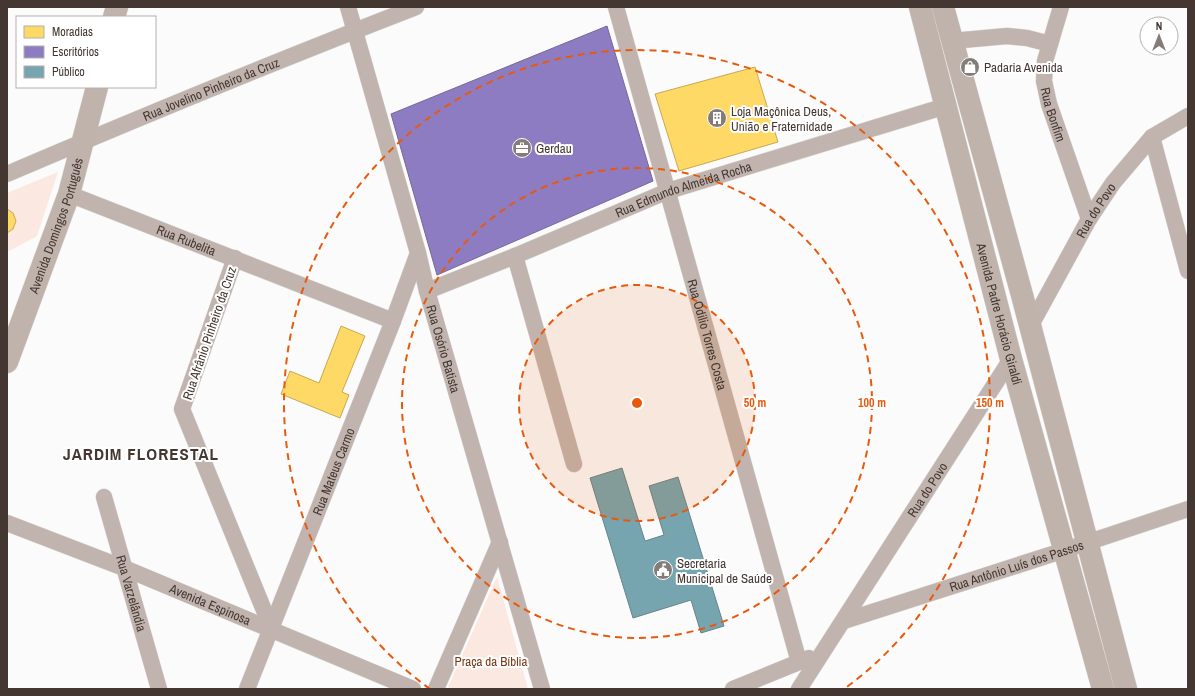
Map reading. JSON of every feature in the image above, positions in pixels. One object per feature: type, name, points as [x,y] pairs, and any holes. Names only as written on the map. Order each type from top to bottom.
[{"type":"street","name":"Rua Osório Batista","points":[[348,7],[542,689]]},
{"type":"street","name":"Rua Jovelino Pinheiro da Cruz","points":[[7,174],[416,7]]},
{"type":"street","name":"Rua Odilio Torres Costa","points":[[616,7],[800,662]]},
{"type":"street","name":"Avenida Padre Horácio Giraldi","points":[[920,7],[1011,359],[1103,689]]},
{"type":"street","name":"Avenida Padre Horácio Giraldi","points":[[944,7],[1126,689]]},
{"type":"street","name":"Rua Bonfim","points":[[1061,7],[1045,61],[1044,82],[1049,104],[1089,219]]},
{"type":"street","points":[[952,41],[1007,36],[1027,38],[1050,44]]},
{"type":"street","name":"Avenida Domingos Português","points":[[7,362],[69,194],[97,88]]},
{"type":"street","name":"Rua Edmundo Almeida Rocha","points":[[428,291],[668,191],[946,106]]},
{"type":"street","name":"Rua do Povo","points":[[1030,327],[1089,219],[1114,183],[1152,137],[1188,116]]},
{"type":"street","points":[[1152,137],[1188,272]]},
{"type":"street","name":"Rua Rubelita","points":[[69,194],[393,321]]},
{"type":"street","name":"Rua Mateus Carmo","points":[[247,689],[272,630],[393,321],[418,253]]},
{"type":"street","points":[[515,256],[574,464]]},
{"type":"street","name":"Rua Afrânio Pinheiro da Cruz","points":[[235,258],[182,409],[272,630]]},
{"type":"street","name":"Rua do Povo","points":[[802,687],[822,653],[844,621],[1011,359]]},
{"type":"street","name":"Rua Varzelândia","points":[[104,497],[159,689]]},
{"type":"street","name":"Rua Antônio Luís dos Passos","points":[[844,621],[1087,543],[1188,508]]},
{"type":"street","name":"Avenida Espinosa","points":[[7,523],[124,568],[413,689]]},
{"type":"street","points":[[436,689],[500,542]]},
{"type":"street","points":[[732,689],[822,653]]},
{"type":"green space","points":[[58,172],[37,236],[7,252],[7,193]]},
{"type":"green space","name":"Praça da Bíblia","points":[[497,577],[528,689],[452,689],[448,687]]},
{"type":"building: Moradias","name":"Loja Maçônica Deus, União e Fraternidade","points":[[755,67],[778,142],[679,171],[655,94]]},
{"type":"building: Moradias","points":[[7,209],[13,213],[16,221],[13,229],[7,233]]},
{"type":"building: Moradias","points":[[341,326],[365,336],[342,392],[349,395],[340,418],[281,394],[290,371],[319,383]]},
{"type":"building: Escritórios","name":"Gerdau","points":[[607,26],[653,181],[437,275],[391,114]]},
{"type":"building: Público","name":"Secretaria Municipal de Saúde","points":[[622,468],[645,541],[664,535],[649,486],[678,477],[724,626],[701,633],[691,600],[633,618],[590,478]]},
{"type":"place","name":"Padaria Avenida","points":[[970,67]]},
{"type":"place","name":"Loja Maçônica Deus, União e Fraternidade","points":[[717,118]]},
{"type":"place","name":"Gerdau","points":[[522,148]]},
{"type":"place","name":"Secretaria Municipal de Saúde","points":[[663,570]]},
{"type":"district","name":"JARDIM FLORESTAL","points":[[141,454]]}]
